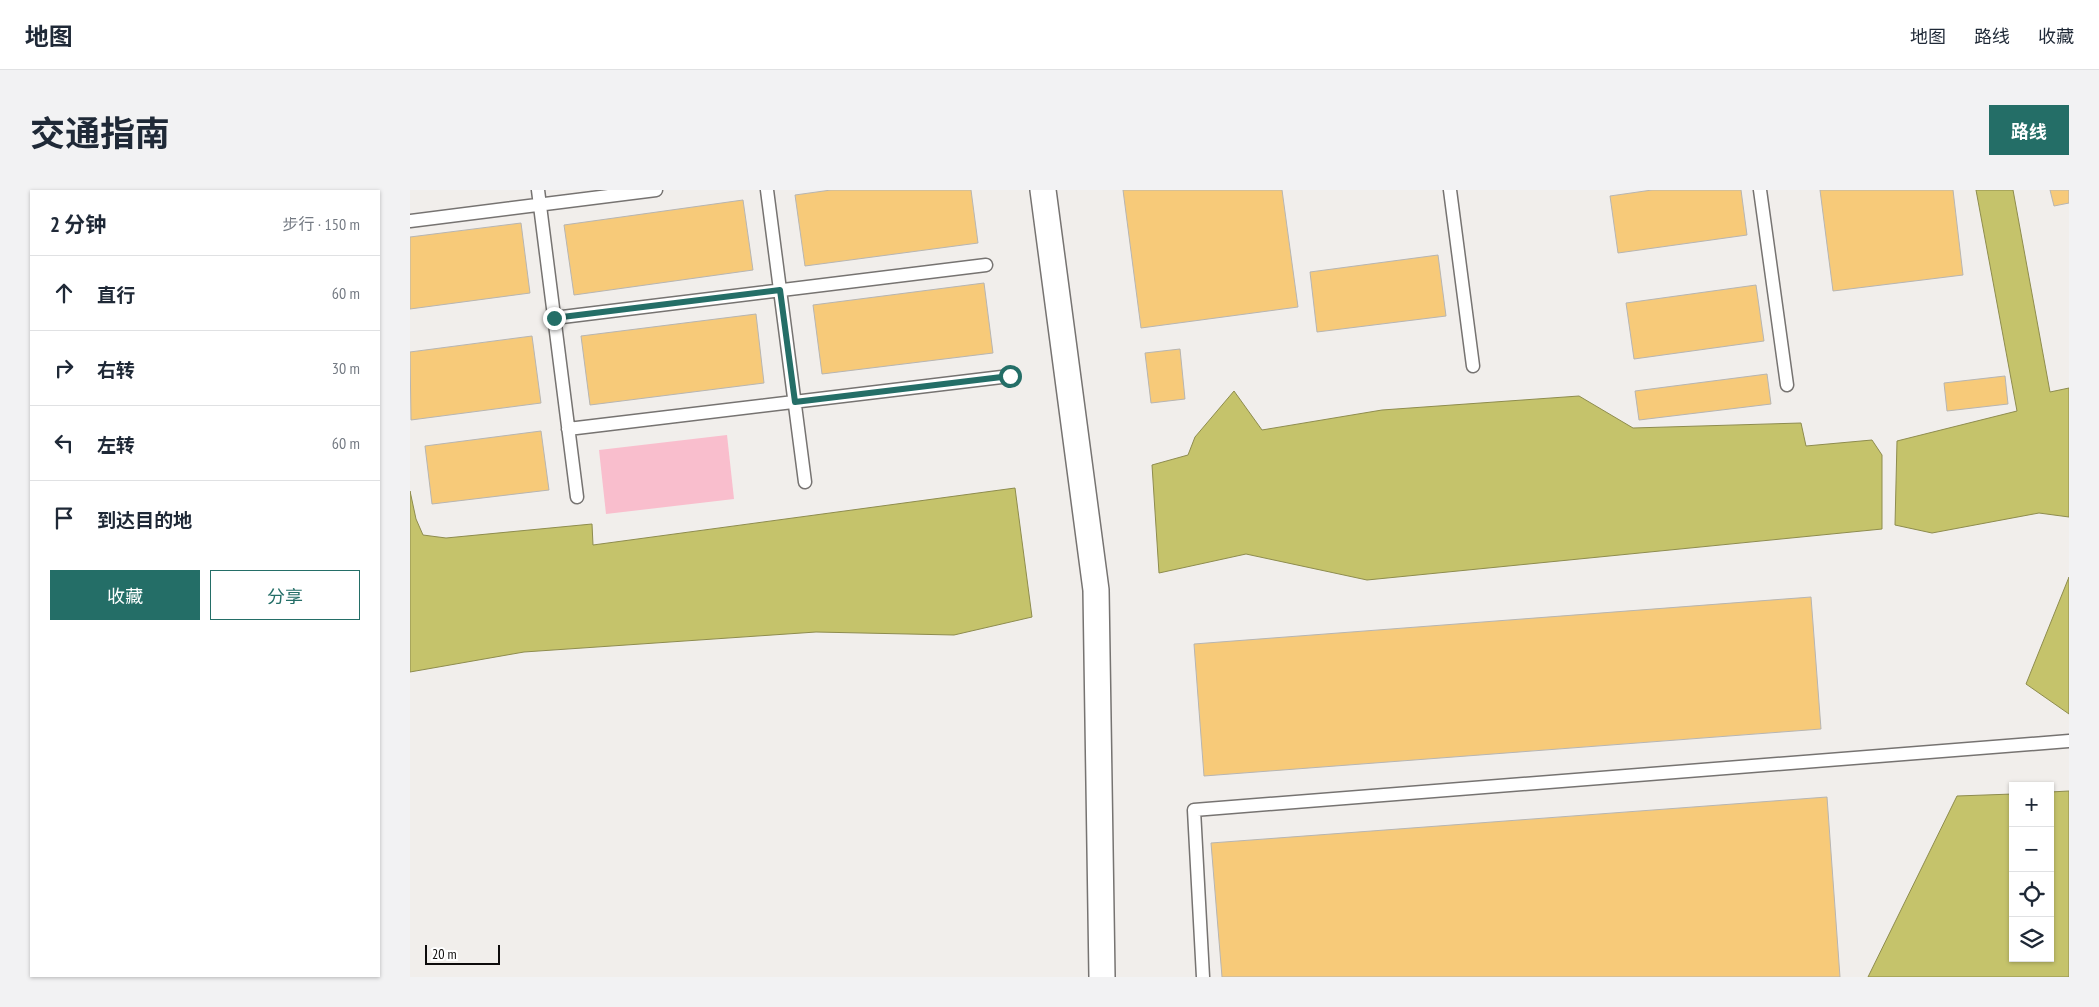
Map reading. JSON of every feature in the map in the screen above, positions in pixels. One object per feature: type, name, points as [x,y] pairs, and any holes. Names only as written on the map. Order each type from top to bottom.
[{"type":"street","points":[[1043,190],[1096,590],[1102,977]]},
{"type":"lane","points":[[538,190],[577,497]]},
{"type":"lane","points":[[410,221],[656,190]]},
{"type":"lane","points":[[767,190],[806,482]]},
{"type":"lane","points":[[1450,190],[1473,366]]},
{"type":"lane","points":[[1760,190],[1787,385]]},
{"type":"lane","points":[[554,318],[986,265]]},
{"type":"lane","points":[[568,429],[1010,376]]},
{"type":"lane","points":[[1203,977],[1194,810],[2069,741]]},
{"type":"shaded area","points":[[1976,190],[2013,190],[2050,392],[2069,388],[2069,517],[2039,513],[1932,533],[1895,525],[1897,441],[2017,411]]},
{"type":"shaded area","points":[[1234,391],[1262,430],[1382,410],[1579,396],[1633,428],[1801,423],[1806,446],[1872,440],[1882,455],[1882,529],[1367,580],[1246,554],[1159,573],[1152,465],[1188,455],[1195,437]]},
{"type":"shaded area","points":[[727,435],[734,499],[606,514],[599,450]]},
{"type":"shaded area","points":[[1015,488],[1032,617],[954,635],[816,632],[524,652],[410,672],[410,491],[416,519],[423,535],[446,538],[592,524],[593,545]]},
{"type":"shaded area","points":[[2069,577],[2069,714],[2026,684]]},
{"type":"shaded area","points":[[2069,791],[2069,977],[1868,977],[1957,796],[2009,794],[2009,962],[2054,962],[2054,792]]},
{"type":"building","points":[[831,190],[971,190],[978,243],[805,266],[795,195]]},
{"type":"building","points":[[1123,190],[1282,190],[1298,307],[1141,328]]},
{"type":"building","points":[[1652,190],[1741,190],[1747,235],[1618,253],[1610,196]]},
{"type":"building","points":[[1820,190],[1953,190],[1963,275],[1833,291]]},
{"type":"building","points":[[2050,190],[2069,190],[2069,203],[2054,206]]},
{"type":"building","points":[[743,200],[753,270],[574,295],[564,225]]},
{"type":"building","points":[[521,223],[530,293],[410,309],[410,237]]},
{"type":"building","points":[[1438,255],[1446,316],[1317,332],[1310,272]]},
{"type":"building","points":[[984,283],[993,353],[822,374],[813,305]]},
{"type":"building","points":[[1756,285],[1764,341],[1634,359],[1626,303]]},
{"type":"building","points":[[756,314],[764,383],[590,405],[581,336]]},
{"type":"building","points":[[532,336],[541,403],[411,420],[410,352]]},
{"type":"building","points":[[1180,349],[1185,399],[1151,403],[1145,353]]},
{"type":"building","points":[[1767,374],[1771,404],[1639,420],[1635,391]]},
{"type":"building","points":[[2005,376],[2008,404],[1947,411],[1944,383]]},
{"type":"building","points":[[541,431],[549,490],[432,504],[425,446]]},
{"type":"building","points":[[1811,597],[1821,729],[1204,776],[1194,644]]},
{"type":"building","points":[[1827,797],[1840,977],[1222,977],[1211,843]]},
{"type":"route","points":[[554,318],[780,290],[795,402],[1010,376]]}]
